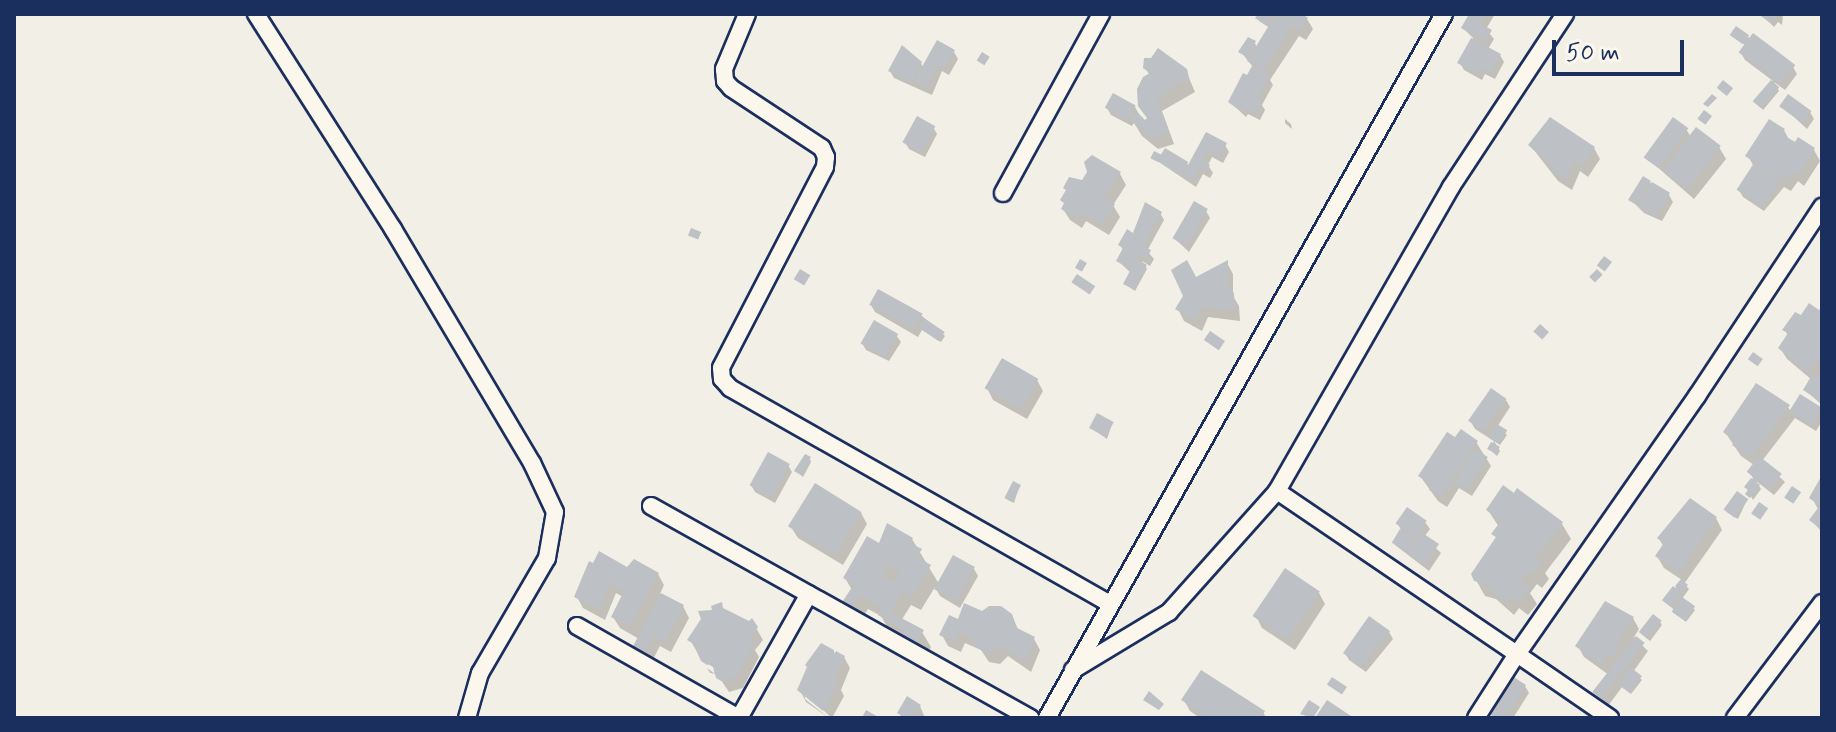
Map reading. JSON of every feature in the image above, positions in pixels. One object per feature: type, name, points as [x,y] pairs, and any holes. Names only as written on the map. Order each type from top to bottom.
[{"type":"street","points":[[256,14],[393,229],[532,463],[555,512],[547,558],[480,673],[470,716]]},
{"type":"street","points":[[747,14],[724,69],[725,81],[822,148],[826,157],[825,167],[721,368],[722,379],[730,388],[1109,603]]},
{"type":"street","points":[[1003,193],[1101,14]]},
{"type":"street","points":[[1047,718],[1109,603],[1444,14]]},
{"type":"street","points":[[1073,670],[1169,612],[1277,491],[1451,187],[1565,14]]},
{"type":"street","points":[[1476,718],[1517,654],[1697,396],[1822,207]]},
{"type":"street","points":[[1277,491],[1610,718]]},
{"type":"street","points":[[651,506],[1031,718]]},
{"type":"street","points":[[577,626],[739,718],[809,594]]},
{"type":"street","points":[[1735,718],[1822,603]]},
{"type":"building","points":[[1258,14],[1273,14],[1266,25],[1255,18]]},
{"type":"building","points":[[1276,14],[1308,17],[1300,31],[1292,26],[1264,70],[1247,61]]},
{"type":"building","points":[[1469,14],[1487,14],[1481,24],[1492,30],[1485,42],[1461,28]]},
{"type":"building","points":[[1758,14],[1781,14],[1769,22]]},
{"type":"building","points":[[1736,26],[1749,35],[1743,44],[1730,35]]},
{"type":"building","points":[[1753,33],[1795,65],[1781,84],[1739,52]]},
{"type":"building","points":[[1248,37],[1256,41],[1247,57],[1238,52]]},
{"type":"building","points":[[1471,38],[1501,54],[1491,73],[1481,68],[1478,74],[1457,63]]},
{"type":"building","points":[[937,40],[955,50],[944,69],[938,65],[928,89],[914,81]]},
{"type":"building","points":[[902,45],[922,62],[911,83],[888,71]]},
{"type":"building","points":[[1158,48],[1187,69],[1190,82],[1183,81],[1157,99],[1169,132],[1150,139],[1130,119],[1137,112],[1145,120],[1147,118],[1138,106],[1137,89],[1143,77],[1150,73],[1143,68],[1144,58],[1151,58]]},
{"type":"building","points":[[982,52],[990,57],[984,65],[977,60]]},
{"type":"building","points":[[1252,66],[1270,76],[1258,99],[1262,101],[1255,114],[1244,108],[1242,112],[1228,102],[1243,73],[1247,75]]},
{"type":"building","points":[[1723,80],[1733,88],[1727,96],[1717,88]]},
{"type":"building","points":[[1771,80],[1779,87],[1761,108],[1753,101]]},
{"type":"building","points":[[1113,93],[1136,106],[1127,120],[1105,108]]},
{"type":"building","points":[[1712,94],[1717,98],[1708,107],[1703,104]]},
{"type":"building","points":[[1788,94],[1811,111],[1803,123],[1779,106]]},
{"type":"building","points":[[1704,110],[1712,116],[1705,125],[1697,119]]},
{"type":"building","points":[[917,116],[935,126],[921,152],[902,142]]},
{"type":"building","points":[[1550,117],[1595,147],[1582,167],[1574,162],[1566,180],[1550,169],[1552,166],[1528,145]]},
{"type":"building","points":[[1673,117],[1688,128],[1659,169],[1644,157]]},
{"type":"building","points":[[1769,119],[1785,129],[1782,134],[1795,142],[1798,137],[1815,148],[1798,176],[1791,172],[1785,181],[1745,156]]},
{"type":"building","points":[[1696,127],[1721,146],[1688,190],[1663,171]]},
{"type":"building","points":[[1206,132],[1227,143],[1219,158],[1208,151],[1203,161],[1210,165],[1206,172],[1199,169],[1192,181],[1182,176]]},
{"type":"building","points":[[1165,148],[1188,162],[1180,175],[1157,161]]},
{"type":"building","points":[[1154,151],[1162,155],[1158,162],[1150,158]]},
{"type":"building","points":[[1092,155],[1121,172],[1104,198],[1115,204],[1102,225],[1079,211],[1076,218],[1061,209],[1064,203],[1060,200],[1066,190],[1063,188],[1069,177],[1082,180],[1087,172],[1084,162]]},
{"type":"building","points":[[1754,163],[1780,180],[1763,207],[1737,190]]},
{"type":"building","points":[[1643,176],[1651,181],[1635,204],[1628,200]]},
{"type":"building","points":[[1652,182],[1670,193],[1656,217],[1638,206]]},
{"type":"building","points":[[1194,201],[1208,209],[1186,246],[1172,238]]},
{"type":"building","points":[[1145,202],[1162,212],[1143,246],[1151,250],[1146,260],[1138,255],[1135,258],[1147,265],[1133,289],[1123,284],[1131,269],[1116,261],[1123,248],[1118,245],[1127,229],[1133,233]]},
{"type":"building","points":[[691,228],[701,232],[698,240],[688,235]]},
{"type":"building","points":[[1604,256],[1612,262],[1605,272],[1597,266]]},
{"type":"building","points":[[1080,259],[1087,263],[1082,272],[1075,268]]},
{"type":"building","points":[[1187,260],[1196,277],[1228,260],[1228,288],[1234,293],[1235,311],[1202,306],[1196,321],[1175,309],[1183,296],[1171,270]]},
{"type":"building","points":[[800,269],[810,275],[804,285],[794,279]]},
{"type":"building","points":[[1597,269],[1603,275],[1595,282],[1589,277]]},
{"type":"building","points":[[1077,274],[1095,286],[1090,295],[1071,282]]},
{"type":"building","points":[[878,289],[923,314],[914,329],[869,305]]},
{"type":"building","points":[[1809,303],[1819,310],[1822,306],[1822,358],[1808,373],[1778,348],[1788,333],[1782,330],[1795,312],[1801,315]]},
{"type":"building","points":[[924,318],[945,332],[939,341],[918,327]]},
{"type":"building","points":[[874,320],[898,334],[885,357],[860,343]]},
{"type":"building","points":[[1540,324],[1549,332],[1542,339],[1533,331]]},
{"type":"building","points":[[1210,331],[1225,341],[1219,350],[1204,340]]},
{"type":"building","points":[[1753,352],[1763,359],[1758,366],[1748,359]]},
{"type":"building","points":[[1002,358],[1038,379],[1021,409],[984,388]]},
{"type":"building","points":[[1813,373],[1822,378],[1822,402],[1803,390]]},
{"type":"building","points":[[1756,383],[1790,405],[1751,458],[1732,445],[1735,441],[1723,432]]},
{"type":"building","points":[[1491,388],[1507,399],[1484,432],[1468,421]]},
{"type":"building","points":[[1800,394],[1822,408],[1811,425],[1789,411]]},
{"type":"building","points":[[1097,413],[1114,422],[1106,437],[1089,428]]},
{"type":"building","points":[[1497,424],[1507,430],[1499,444],[1489,438]]},
{"type":"building","points":[[1461,429],[1478,441],[1440,497],[1429,490],[1432,485],[1418,476],[1447,432],[1455,437]]},
{"type":"building","points":[[1491,442],[1500,447],[1496,454],[1487,449]]},
{"type":"building","points":[[1475,449],[1488,457],[1467,490],[1454,482]]},
{"type":"building","points":[[768,452],[790,464],[771,497],[750,485]]},
{"type":"building","points":[[805,454],[811,457],[801,475],[794,471]]},
{"type":"building","points":[[1759,456],[1782,474],[1770,490],[1747,472]]},
{"type":"building","points":[[1822,475],[1822,507],[1809,498]]},
{"type":"building","points":[[1751,478],[1760,485],[1750,498],[1745,494],[1748,490],[1744,487]]},
{"type":"building","points":[[1013,481],[1021,485],[1012,502],[1004,498]]},
{"type":"building","points":[[815,483],[862,512],[835,555],[788,526]]},
{"type":"building","points":[[1503,485],[1514,493],[1517,488],[1563,522],[1536,559],[1542,563],[1533,574],[1528,570],[1521,581],[1530,587],[1519,602],[1510,595],[1505,602],[1485,584],[1474,581],[1471,574],[1496,537],[1491,534],[1501,521],[1486,510]]},
{"type":"building","points":[[1792,486],[1801,492],[1793,504],[1784,498]]},
{"type":"building","points":[[1737,491],[1748,499],[1735,518],[1723,510]]},
{"type":"building","points":[[1690,498],[1717,517],[1679,573],[1655,556],[1664,543],[1657,538]]},
{"type":"building","points":[[1759,502],[1768,508],[1760,520],[1751,514]]},
{"type":"building","points":[[1407,507],[1427,521],[1415,537],[1396,523]]},
{"type":"building","points":[[1818,508],[1822,511],[1822,530],[1809,520]]},
{"type":"building","points":[[887,523],[913,538],[910,543],[922,549],[917,557],[931,565],[912,597],[902,591],[890,612],[924,630],[913,649],[898,641],[904,630],[878,615],[882,608],[860,595],[849,613],[839,607],[854,584],[843,578],[867,536],[879,543]],"holes":[[[889,565],[900,571],[893,583],[882,577]]]},
{"type":"building","points":[[1400,529],[1415,538],[1406,551],[1392,543]]},
{"type":"building","points":[[1421,532],[1439,544],[1425,565],[1407,553],[1416,539],[1420,541],[1417,538]]},
{"type":"building","points":[[599,551],[627,567],[634,559],[659,573],[630,627],[611,617],[624,591],[609,583],[599,610],[574,597],[589,561],[593,563]]},
{"type":"building","points":[[953,555],[975,567],[956,601],[934,589]]},
{"type":"building","points":[[1285,568],[1320,591],[1287,640],[1253,616]]},
{"type":"building","points":[[1681,579],[1688,585],[1683,592],[1675,586]]},
{"type":"building","points":[[1673,586],[1682,593],[1671,607],[1662,600]]},
{"type":"building","points":[[661,593],[684,605],[665,642],[654,636],[643,657],[631,650]]},
{"type":"building","points":[[1682,597],[1695,606],[1685,621],[1672,612]]},
{"type":"building","points":[[1605,601],[1634,617],[1616,644],[1620,646],[1612,658],[1606,654],[1602,665],[1575,646]]},
{"type":"building","points":[[722,602],[723,608],[749,621],[752,618],[758,627],[749,640],[754,644],[737,677],[721,681],[716,678],[712,663],[707,665],[701,661],[696,650],[699,647],[687,640],[701,619],[698,611],[712,610],[711,606]]},
{"type":"building","points":[[964,603],[982,611],[989,606],[1001,606],[1012,614],[1017,628],[1035,637],[1025,662],[1001,646],[987,654],[975,646],[972,639],[959,633],[954,642],[939,635],[949,615],[958,619]]},
{"type":"building","points":[[1653,614],[1662,621],[1648,639],[1639,632]]},
{"type":"building","points":[[1369,616],[1390,631],[1361,666],[1343,653]]},
{"type":"building","points":[[1636,636],[1645,643],[1601,699],[1592,692]]},
{"type":"building","points":[[821,643],[834,650],[834,654],[836,651],[845,656],[834,680],[839,683],[823,711],[797,690],[807,667],[805,665]]},
{"type":"building","points":[[1630,667],[1642,676],[1629,693],[1617,684]]},
{"type":"building","points":[[1201,670],[1265,711],[1260,718],[1209,718],[1181,700]]},
{"type":"building","points":[[1512,676],[1526,685],[1505,718],[1496,718],[1489,714]]},
{"type":"building","points":[[1332,677],[1347,687],[1342,695],[1327,684]]},
{"type":"building","points":[[1149,691],[1164,704],[1159,710],[1143,700]]},
{"type":"building","points":[[907,696],[921,705],[915,714],[921,718],[906,718],[897,713]]},
{"type":"building","points":[[1309,700],[1320,707],[1313,718],[1300,714]]},
{"type":"building","points":[[1327,700],[1354,718],[1315,718]]},
{"type":"building","points":[[866,710],[880,718],[862,718]]}]
